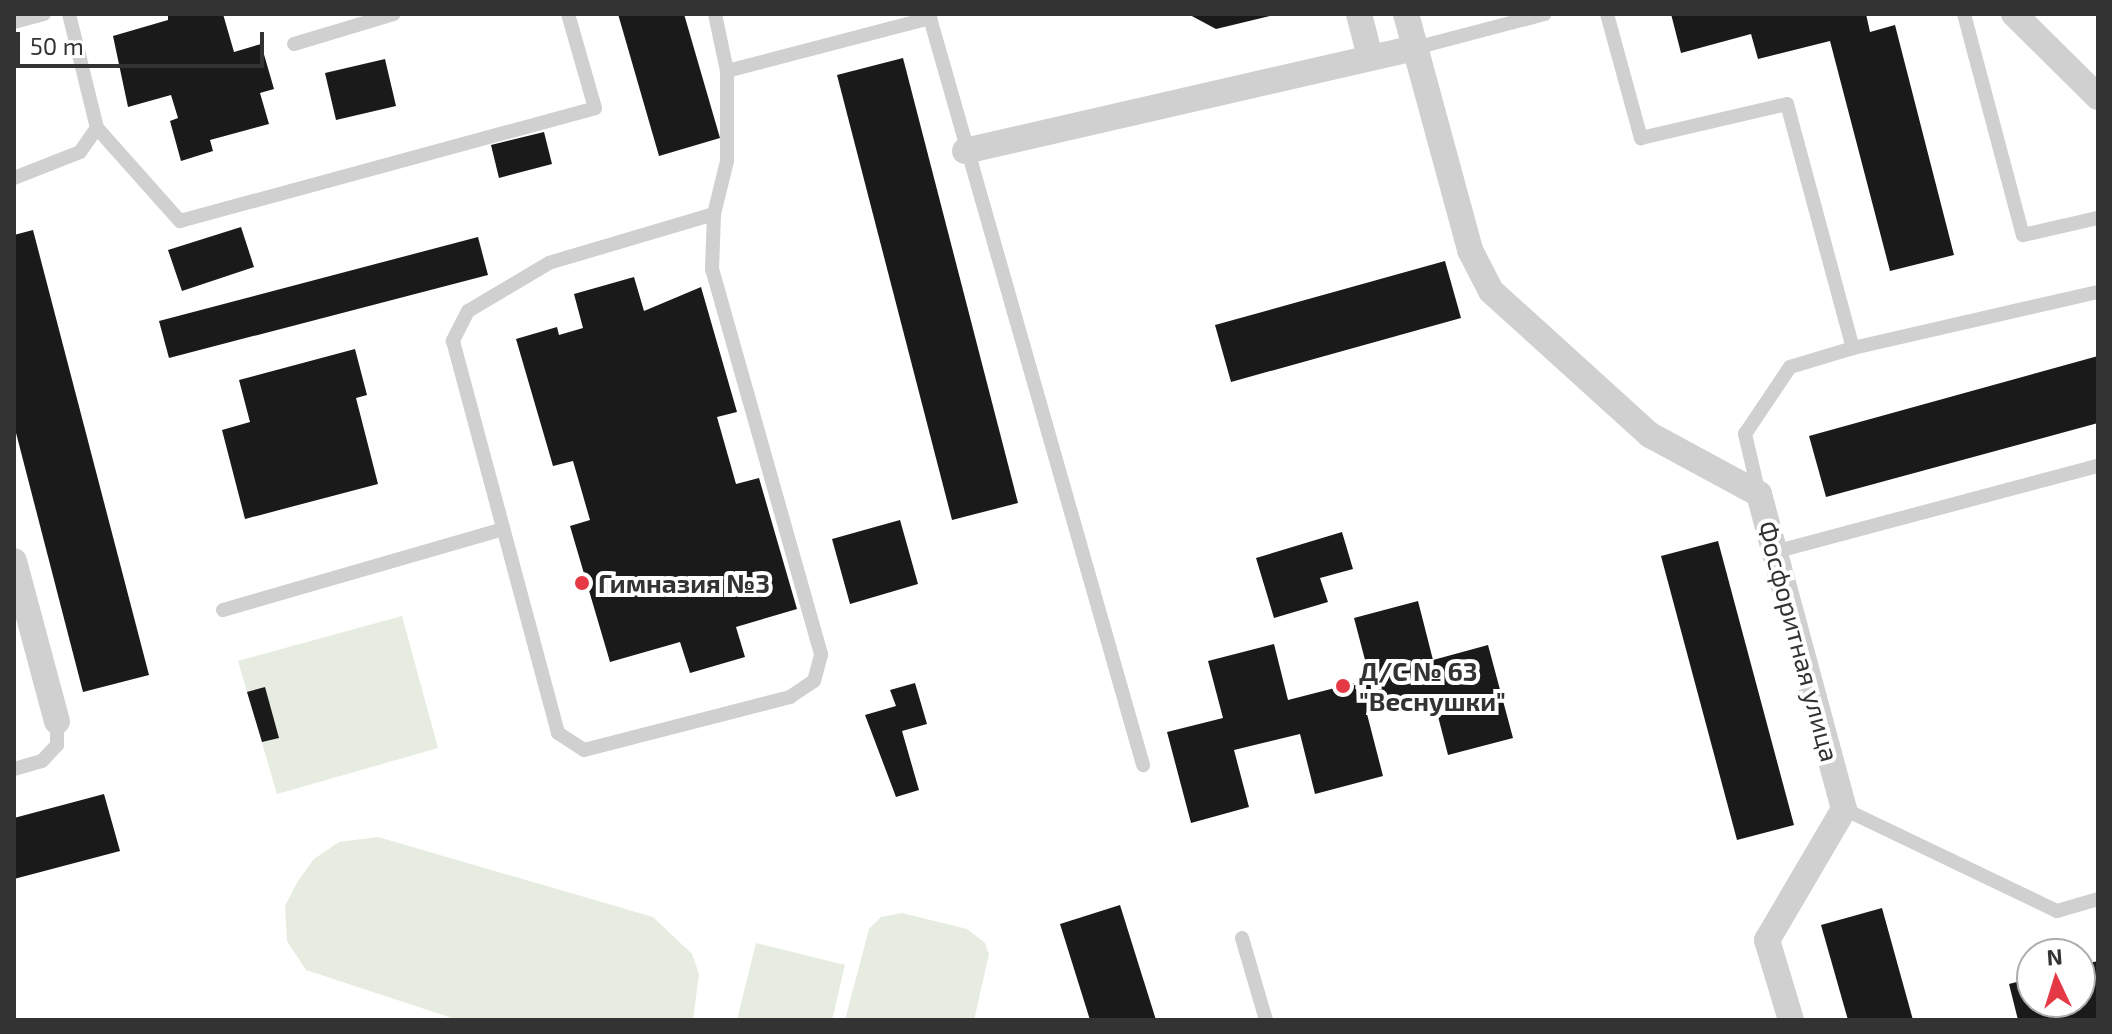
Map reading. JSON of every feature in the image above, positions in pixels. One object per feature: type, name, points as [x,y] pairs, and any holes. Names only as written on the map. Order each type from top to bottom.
[{"type":"street","points":[[1359,14],[1370,57]]},
{"type":"street","name":"Фосфоритная улица","points":[[1406,14],[1470,250],[1491,291],[1650,435],[1759,494],[1844,809]]},
{"type":"street","points":[[2014,14],[2098,97]]},
{"type":"street","points":[[965,151],[1415,48]]},
{"type":"street","points":[[14,561],[57,721]]},
{"type":"street","points":[[1791,1020],[1767,940],[1844,809]]},
{"type":"lane","points":[[14,22],[44,14]]},
{"type":"lane","points":[[69,14],[97,128],[180,221],[595,108],[568,14]]},
{"type":"lane","points":[[294,44],[394,14]]},
{"type":"lane","points":[[714,214],[549,263],[468,311],[453,341],[558,733],[584,750],[790,697],[814,681],[821,654],[712,269],[714,214],[727,161],[727,71],[715,14]]},
{"type":"lane","points":[[1415,48],[1545,14]]},
{"type":"lane","points":[[1607,14],[1641,138],[1787,104],[1853,348]]},
{"type":"lane","points":[[1964,14],[2023,235],[2098,218]]},
{"type":"lane","points":[[727,71],[930,18],[965,151],[1143,765]]},
{"type":"lane","points":[[14,178],[80,152],[97,128]]},
{"type":"lane","points":[[1759,494],[1745,434],[1790,367],[1853,348],[2098,292]]},
{"type":"lane","points":[[1774,552],[2098,466]]},
{"type":"lane","points":[[223,610],[503,529]]},
{"type":"lane","points":[[14,769],[42,761],[57,745],[57,721]]},
{"type":"lane","points":[[1844,809],[2057,911],[2098,899]]},
{"type":"lane","points":[[1242,938],[1266,1020]]},
{"type":"shaded area","points":[[402,616],[438,748],[277,794],[238,661]]},
{"type":"shaded area","points":[[378,837],[653,917],[692,954],[699,974],[693,1020],[458,1020],[306,970],[287,941],[285,906],[298,881],[314,859],[339,842]]},
{"type":"shaded area","points":[[902,913],[967,929],[985,943],[989,954],[974,1020],[845,1020],[869,929],[881,917]]},
{"type":"shaded area","points":[[756,943],[845,965],[832,1020],[737,1020]]},
{"type":"building","points":[[168,14],[223,14],[234,52],[261,44],[274,89],[260,93],[269,124],[210,140],[213,151],[181,161],[170,121],[178,118],[171,95],[128,107],[113,36],[168,20]]},
{"type":"building","points":[[618,14],[684,14],[720,138],[659,156]]},
{"type":"building","points":[[1188,14],[1274,14],[1274,15],[1216,29]]},
{"type":"building","points":[[1671,14],[1866,14],[1870,32],[1895,25],[1954,255],[1890,271],[1830,41],[1758,59],[1751,34],[1681,53]]},
{"type":"building","points":[[903,58],[1018,503],[952,520],[837,75]]},
{"type":"building","points":[[385,59],[396,106],[336,120],[325,73]]},
{"type":"building","points":[[544,132],[552,164],[499,178],[491,145]]},
{"type":"building","points":[[241,227],[254,267],[182,291],[168,250]]},
{"type":"building","points":[[33,230],[149,675],[83,692],[14,425],[14,235]]},
{"type":"building","points":[[478,237],[488,275],[169,358],[159,321]]},
{"type":"building","points":[[1445,261],[1461,318],[1231,382],[1215,325]]},
{"type":"building","points":[[634,277],[644,311],[701,287],[737,412],[717,417],[736,484],[759,478],[797,609],[736,627],[745,657],[690,673],[680,642],[610,662],[570,526],[590,520],[573,461],[553,466],[516,339],[557,327],[559,335],[583,328],[574,294]]},
{"type":"building","points":[[355,349],[367,395],[356,398],[378,484],[245,519],[222,430],[250,422],[239,380]]},
{"type":"building","points":[[2098,356],[2098,423],[1826,497],[1809,436]]},
{"type":"building","points":[[900,520],[918,584],[850,604],[832,539]]},
{"type":"building","points":[[1342,532],[1353,569],[1320,578],[1328,602],[1274,618],[1256,558]]},
{"type":"building","points":[[1718,541],[1794,825],[1737,840],[1661,556]]},
{"type":"building","points":[[1418,601],[1433,660],[1488,645],[1513,738],[1448,755],[1433,697],[1367,714],[1383,776],[1315,794],[1300,734],[1234,750],[1249,807],[1191,823],[1167,732],[1223,718],[1208,661],[1274,644],[1288,700],[1370,679],[1354,618]]},
{"type":"building","points":[[915,683],[927,724],[902,731],[919,790],[896,797],[865,715],[896,706],[890,690]]},
{"type":"building","points":[[265,687],[279,738],[262,742],[247,692]]},
{"type":"building","points":[[104,794],[120,851],[14,879],[14,818]]},
{"type":"building","points":[[1120,905],[1156,1020],[1090,1020],[1060,924]]},
{"type":"building","points":[[1882,908],[1913,1020],[1848,1020],[1821,925]]},
{"type":"building","points":[[2096,961],[2098,1020],[2018,1020],[2096,1018]]},
{"type":"building","points":[[2016,982],[2016,1012],[2009,984]]},
{"type":"place","name":"Гимназия №3","points":[[582,583]]},
{"type":"place","name":"Д/С № 63 \"Веснушки\"","points":[[1343,686]]}]
